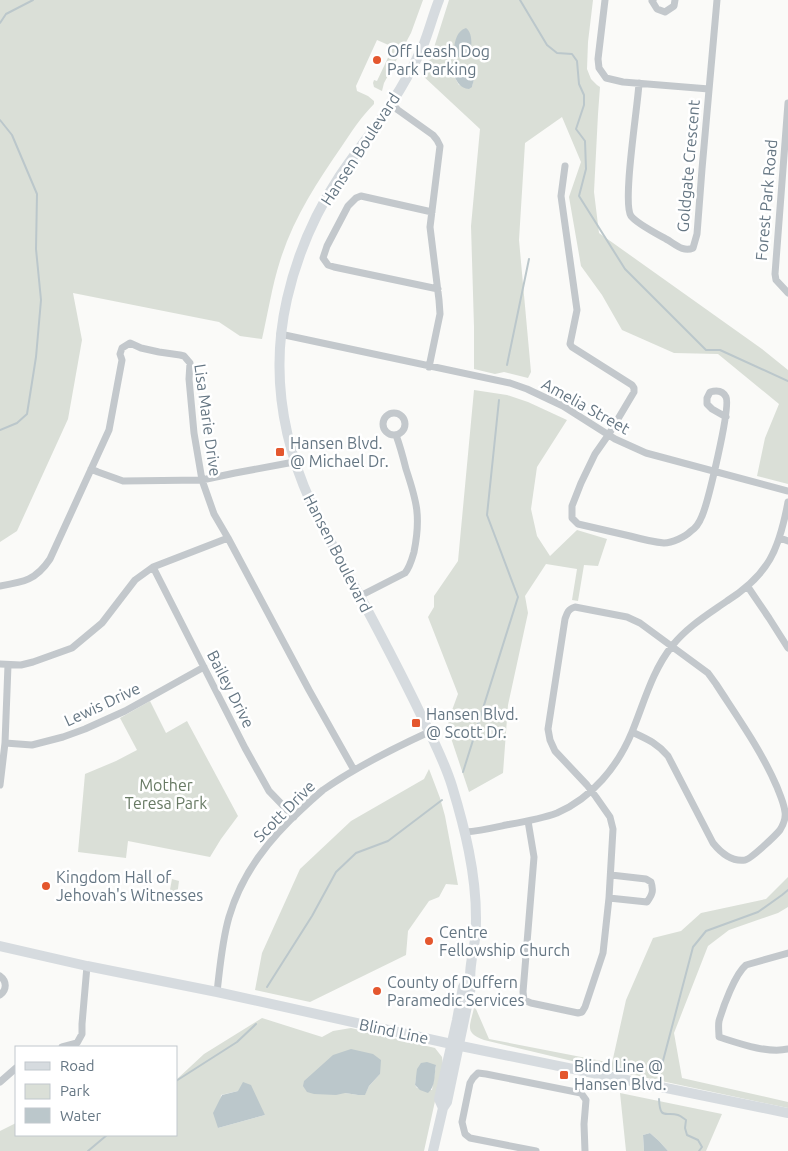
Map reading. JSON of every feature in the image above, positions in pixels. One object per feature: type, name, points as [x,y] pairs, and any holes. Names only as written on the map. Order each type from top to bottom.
[{"type":"street","name":"Hansen Boulevard","points":[[433,1151],[443,1108],[439,1099],[455,1045],[463,987],[469,977],[476,937],[473,873],[465,832],[451,783],[429,732],[397,666],[312,506],[294,462],[281,402],[279,370],[280,334],[287,299],[299,255],[313,222],[339,177],[392,104],[423,44],[439,0]]},
{"type":"street","points":[[605,0],[598,59],[599,68],[609,79],[709,89]]},
{"type":"street","points":[[653,0],[656,9],[665,12],[674,6],[675,0]]},
{"type":"street","name":"Goldgate Crescent","points":[[639,83],[628,211],[632,218],[679,247],[690,250],[693,248],[697,234],[717,0]]},
{"type":"street","name":"Forest Park Road","points":[[788,103],[774,274],[776,280],[788,293]]},
{"type":"street","points":[[392,104],[433,135],[440,146],[430,227],[440,314],[429,366]]},
{"type":"street","points":[[565,166],[562,196],[577,310],[570,344],[634,388],[634,392],[595,454],[581,482],[572,506],[572,518],[578,524],[665,543],[676,540],[691,531],[702,516],[715,471],[726,418]]},
{"type":"street","points":[[432,212],[361,196],[356,198],[348,206],[327,246],[323,258],[328,265],[334,267],[438,289]]},
{"type":"street","name":"Amelia Street","points":[[280,334],[527,388],[563,406],[622,442],[646,453],[788,491]]},
{"type":"street","name":"Lisa Marie Drive","points":[[0,586],[32,578],[43,569],[50,559],[109,430],[122,360],[120,351],[130,343],[141,348],[184,356],[190,363],[189,379],[194,433],[202,480],[214,514],[308,690],[354,770]]},
{"type":"street","points":[[360,596],[405,573],[413,557],[418,525],[418,508],[396,435]]},
{"type":"street","points":[[91,469],[123,481],[202,480],[294,462]]},
{"type":"street","points":[[465,832],[528,821],[558,812],[575,803],[591,791],[606,776],[619,759],[654,676],[671,646],[687,629],[748,587],[764,568],[780,538],[788,502]]},
{"type":"street","points":[[0,664],[21,665],[72,648],[102,623],[135,580],[153,567],[228,538]]},
{"type":"street","points":[[780,538],[788,541]]},
{"type":"street","name":"Bailey Drive","points":[[153,567],[245,748],[269,791],[294,816]]},
{"type":"street","points":[[748,587],[788,648]]},
{"type":"street","points":[[528,821],[534,857],[522,992],[524,1000],[578,1013],[582,1012],[603,953],[614,829],[610,818],[591,791],[555,751],[548,730],[565,619],[567,612],[571,608],[575,607],[627,617],[640,623],[708,673],[769,768],[786,814],[780,830],[750,858],[739,860],[727,856],[713,843],[668,756],[662,748],[632,732]]},
{"type":"street","points":[[0,785],[5,743],[8,665]]},
{"type":"street","name":"Lewis Drive","points":[[5,743],[32,745],[63,738],[125,711],[204,667]]},
{"type":"street","name":"Scott Drive","points":[[217,992],[226,930],[237,894],[259,855],[294,816],[321,791],[354,770],[429,732]]},
{"type":"street","points":[[609,898],[646,902],[652,896],[653,890],[651,882],[646,879],[611,875]]},
{"type":"street","name":"Blind Line","points":[[0,946],[455,1045],[788,1113]]},
{"type":"street","points":[[788,953],[746,965],[742,968],[730,990],[718,1023],[719,1037],[750,1047],[788,1049]]},
{"type":"street","points":[[66,1046],[77,1043],[82,1034],[88,966]]},
{"type":"street","points":[[0,976],[4,980],[5,986],[0,994]]},
{"type":"street","points":[[0,1082],[15,1069]]},
{"type":"street","points":[[536,1151],[470,1138],[465,1134],[462,1122],[470,1083],[473,1078],[478,1074],[486,1074],[581,1093],[586,1100],[584,1124],[585,1151]]},
{"type":"green space","points":[[0,0],[423,0],[411,33],[384,83],[382,91],[374,87],[373,83],[374,80],[377,81],[393,47],[377,40],[356,86],[357,91],[368,96],[374,101],[374,104],[357,124],[324,173],[306,201],[292,230],[277,270],[262,339],[240,336],[219,322],[73,293],[82,340],[68,419],[17,531],[0,542]]},
{"type":"green space","points":[[449,0],[593,0],[587,69],[591,79],[600,87],[594,192],[599,233],[762,349],[788,370],[788,484],[757,476],[765,438],[779,404],[718,354],[674,353],[622,330],[602,295],[581,266],[569,197],[581,162],[562,117],[525,143],[519,240],[531,372],[528,378],[504,372],[495,374],[474,369],[471,226],[480,129],[422,75],[431,57]],"holes":[[[464,69],[474,78],[472,87],[459,85],[454,76]]]},
{"type":"green space","points":[[474,390],[507,395],[528,402],[567,420],[537,467],[531,509],[537,536],[550,556],[577,530],[607,539],[598,566],[584,565],[578,601],[572,600],[577,569],[546,564],[525,596],[528,613],[508,705],[503,773],[469,792],[450,735],[448,721],[458,694],[428,617],[434,607],[434,596],[458,561]]},
{"type":"green space","name":"Mother Teresa Park","points":[[150,701],[166,733],[187,721],[238,816],[210,857],[128,841],[126,858],[78,852],[85,774],[137,750],[120,718]]},
{"type":"green space","points":[[429,769],[445,816],[458,885],[446,884],[439,897],[429,901],[408,931],[406,955],[310,1002],[255,990],[262,953],[300,869],[351,821],[424,779]]},
{"type":"green space","points":[[788,877],[788,907],[778,913],[729,930],[708,946],[674,1033],[682,1078],[788,1102],[788,1108],[610,1070],[484,1040],[473,1035],[471,1032],[470,1024],[474,1008],[489,1039],[612,1063],[626,1000],[653,938],[681,931],[701,913],[766,899]]},
{"type":"green space","points":[[172,879],[179,881],[177,896],[169,895]]},
{"type":"green space","points":[[262,1018],[322,1037],[333,1031],[351,1028],[435,1048],[442,1057],[443,1065],[424,1151],[0,1151],[0,1131],[15,1124],[15,1136],[178,1136],[178,1078],[204,1054]],"holes":[[[436,1065],[432,1090],[417,1088],[415,1085],[416,1078]],[[380,1074],[369,1086],[365,1094],[345,1093]],[[238,1091],[265,1115],[218,1128],[221,1095]]]},
{"type":"green space","points":[[620,1093],[722,1114],[706,1151],[668,1151],[650,1133],[643,1135],[644,1151],[626,1151]]},
{"type":"water","points":[[466,28],[471,37],[470,58],[463,59],[454,53],[455,42],[460,32]]},
{"type":"water","points":[[450,63],[460,66],[474,79],[472,87],[469,89],[463,88],[454,76],[446,73],[447,66]]},
{"type":"water","points":[[351,1049],[373,1054],[381,1060],[380,1074],[369,1086],[365,1095],[345,1093],[336,1095],[314,1094],[307,1092],[303,1086],[304,1081],[333,1055]]},
{"type":"water","points":[[427,1062],[436,1065],[434,1083],[428,1093],[420,1090],[415,1085],[417,1069],[421,1063]]},
{"type":"water","points":[[243,1082],[251,1085],[265,1115],[218,1128],[213,1113],[222,1095],[238,1091]]},
{"type":"water","points":[[650,1133],[668,1151],[644,1151],[643,1135]]},
{"type":"waterway","points":[[0,23],[6,14],[33,0]]},
{"type":"waterway","points":[[520,0],[547,45],[557,53],[572,54],[577,61],[579,84],[584,95],[584,105],[576,129],[585,141],[586,169],[579,196],[625,269],[706,350],[720,350],[788,381]]},
{"type":"waterway","points":[[0,120],[12,135],[37,194],[36,249],[41,300],[36,357],[27,414],[17,423],[0,430]]},
{"type":"waterway","points":[[507,365],[529,259]]},
{"type":"waterway","points":[[463,772],[518,597],[487,515],[499,400]]},
{"type":"waterway","points":[[267,987],[312,916],[336,872],[356,853],[388,841],[442,800]]},
{"type":"waterway","points":[[659,1076],[693,947],[706,931],[758,912],[788,890]]},
{"type":"waterway","points":[[178,1080],[237,1042],[256,1024]]},
{"type":"waterway","points":[[659,1099],[662,1113],[678,1115],[686,1120],[685,1128],[687,1135],[698,1140],[702,1147],[699,1151]]},
{"type":"waterway","points":[[88,1151],[106,1136]]},
{"type":"place","name":"Off Leash Dog Park Parking","points":[[377,60]]},
{"type":"place","name":"Hansen Blvd. @ Michael Dr.","points":[[280,452]]},
{"type":"place","name":"Hansen Blvd. @ Scott Dr.","points":[[416,723]]},
{"type":"place","name":"Kingdom Hall of Jehovah's Witnesses","points":[[46,886]]},
{"type":"place","name":"Centre Fellowship Church","points":[[429,941]]},
{"type":"place","name":"County of Duffern Paramedic Services","points":[[377,991]]},
{"type":"place","name":"Blind Line @ Hansen Blvd.","points":[[564,1075]]}]
